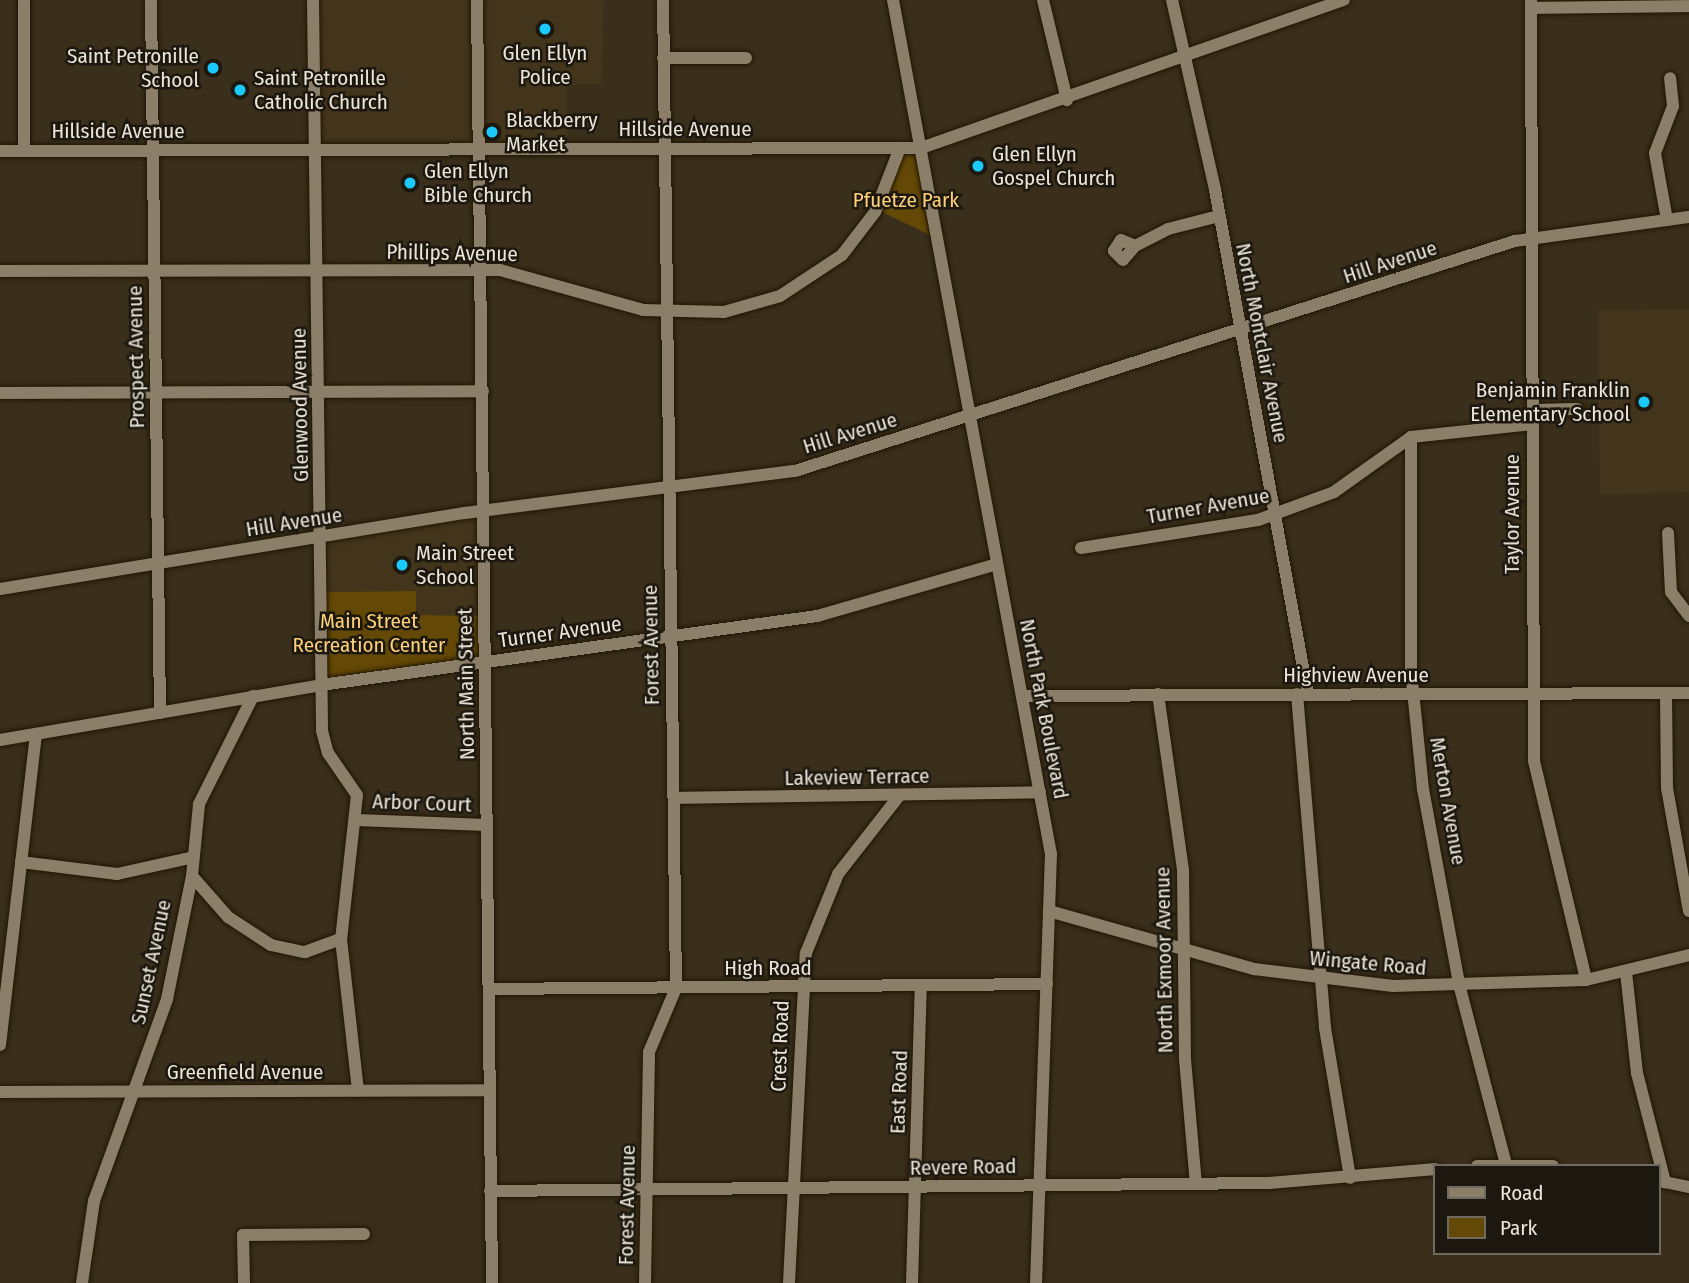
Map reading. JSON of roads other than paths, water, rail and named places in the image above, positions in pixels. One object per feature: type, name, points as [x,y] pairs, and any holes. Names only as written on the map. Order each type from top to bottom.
[{"type":"street","points":[[24,0],[24,150]]},
{"type":"street","name":"Prospect Avenue","points":[[151,0],[160,713]]},
{"type":"street","name":"Glenwood Avenue","points":[[313,0],[321,685],[324,744],[352,780],[356,820],[341,939],[358,1090]]},
{"type":"street","name":"North Main Street","points":[[477,0],[492,1283]]},
{"type":"street","name":"Forest Avenue","points":[[645,1283],[649,1052],[676,988],[669,636],[670,488],[663,0]]},
{"type":"street","name":"North Park Boulevard","points":[[892,0],[1051,854],[1036,1283]]},
{"type":"street","points":[[1043,0],[1067,100]]},
{"type":"street","name":"North Montclair Avenue","points":[[1172,0],[1219,216],[1274,514],[1302,694],[1321,981],[1350,1178]]},
{"type":"street","name":"Hillside Avenue","points":[[0,151],[921,148],[1067,100],[1344,0]]},
{"type":"street","points":[[1531,4],[1658,3],[1689,6]]},
{"type":"street","name":"Taylor Avenue","points":[[1531,4],[1531,694],[1537,789],[1586,980]]},
{"type":"street","points":[[663,58],[746,58]]},
{"type":"street","points":[[1667,220],[1655,153],[1673,106],[1670,79]]},
{"type":"street","name":"Phillips Avenue","points":[[0,271],[481,270],[539,276],[616,304],[667,314],[743,308],[817,275],[868,222],[900,148]]},
{"type":"street","points":[[1135,246],[1219,216]]},
{"type":"street","name":"Hill Avenue","points":[[0,589],[484,512],[795,471],[1532,238],[1689,217]]},
{"type":"street","points":[[0,393],[483,391]]},
{"type":"street","points":[[1532,411],[1577,409]]},
{"type":"street","name":"Turner Avenue","points":[[1081,548],[1274,514],[1334,492],[1411,437],[1532,424]]},
{"type":"street","name":"Merton Avenue","points":[[1411,437],[1412,693],[1460,988],[1506,1164]]},
{"type":"street","points":[[1668,533],[1671,592],[1689,616]]},
{"type":"street","name":"Turner Avenue","points":[[0,740],[321,685],[817,616],[997,564]]},
{"type":"street","name":"North Exmoor Avenue","points":[[1158,694],[1184,870],[1185,1059],[1196,1184]]},
{"type":"street","points":[[1666,694],[1667,788],[1689,911]]},
{"type":"street","name":"Highview Avenue","points":[[1022,696],[1689,694]]},
{"type":"street","name":"Sunset Avenue","points":[[82,1283],[94,1201],[167,999],[192,876],[190,858],[208,777],[253,696]]},
{"type":"street","points":[[0,1045],[36,734]]},
{"type":"street","name":"Lakeview Terrace","points":[[674,798],[1040,792]]},
{"type":"street","name":"Crest Road","points":[[789,1283],[802,987],[826,895],[900,796]]},
{"type":"street","name":"Arbor Court","points":[[356,820],[487,825]]},
{"type":"street","points":[[21,862],[117,874],[190,858]]},
{"type":"street","points":[[192,876],[228,917],[271,945],[305,952],[341,939]]},
{"type":"street","name":"Wingate Road","points":[[1049,911],[1185,952],[1321,981],[1460,988],[1586,980],[1689,955]]},
{"type":"street","points":[[1626,972],[1637,1073],[1658,1164]]},
{"type":"street","name":"High Road","points":[[489,989],[1047,984]]},
{"type":"street","name":"East Road","points":[[912,1283],[921,987]]},
{"type":"street","name":"Greenfield Avenue","points":[[0,1092],[490,1090]]},
{"type":"street","name":"Revere Road","points":[[490,1191],[1196,1184],[1350,1178],[1434,1169]]},
{"type":"street","points":[[1662,1182],[1689,1187]]},
{"type":"street","points":[[244,1283],[243,1235],[364,1234]]},
{"type":"place","name":"Glen Ellyn Police","points":[[545,29]]},
{"type":"place","name":"Saint Petronille School","points":[[213,68]]},
{"type":"place","name":"Saint Petronille Catholic Church","points":[[240,90]]},
{"type":"place","name":"Blackberry Market","points":[[492,132]]},
{"type":"place","name":"Glen Ellyn Gospel Church","points":[[978,166]]},
{"type":"place","name":"Glen Ellyn Bible Church","points":[[410,183]]},
{"type":"place","name":"Benjamin Franklin Elementary School","points":[[1644,402]]},
{"type":"place","name":"Main Street School","points":[[402,565]]},
{"type":"park label","name":"Pfuetze Park","points":[[906,200]]},
{"type":"park label","name":"Main Street Recreation Center","points":[[369,633]]}]
